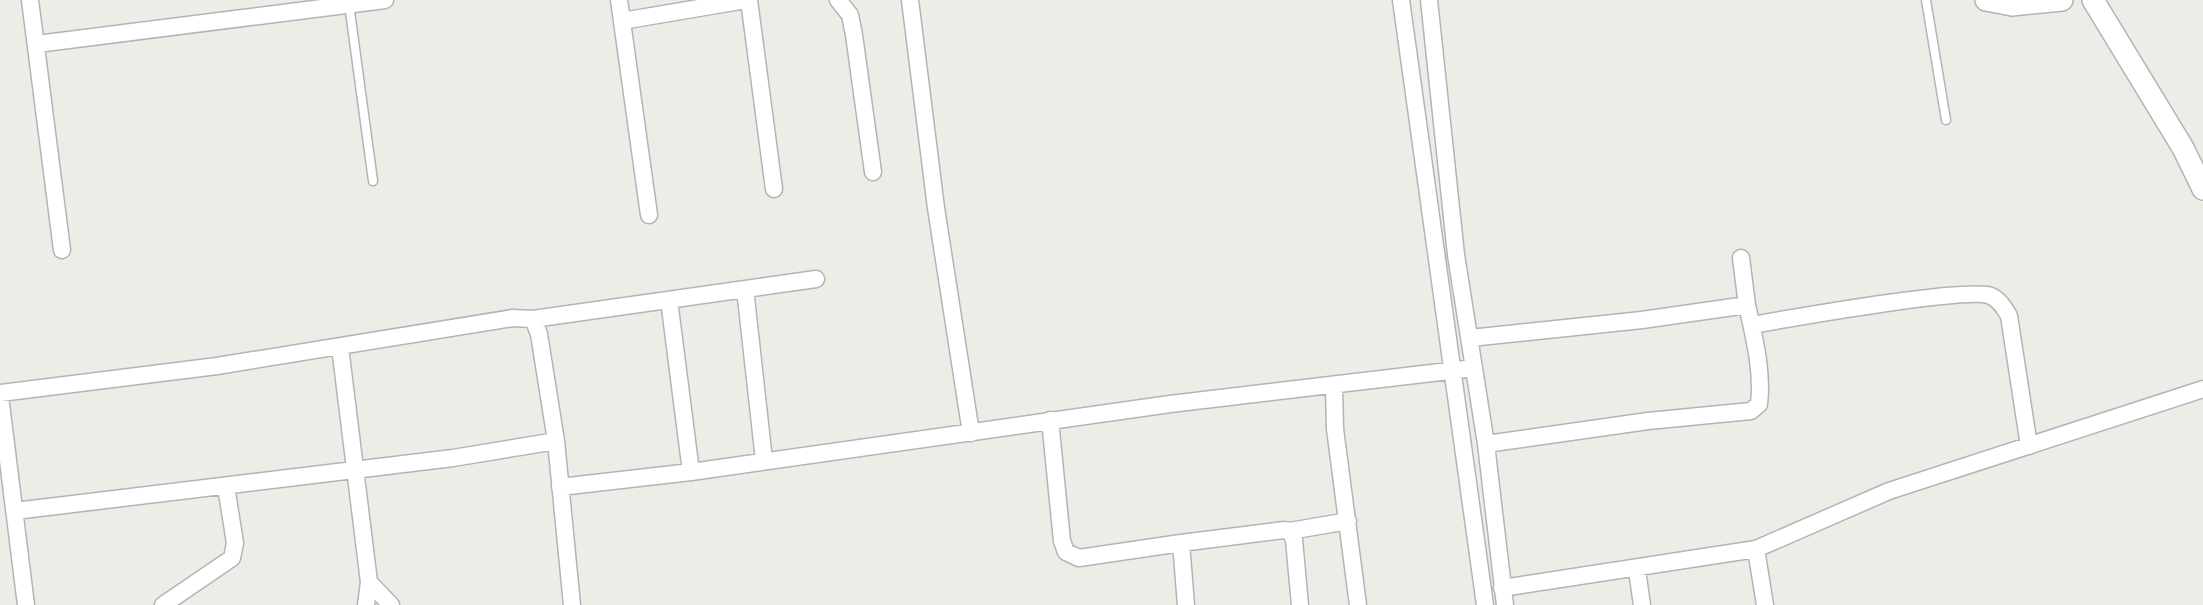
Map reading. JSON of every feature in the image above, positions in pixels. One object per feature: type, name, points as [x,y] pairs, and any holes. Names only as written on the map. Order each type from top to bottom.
[{"type":"street","points":[[30,0],[62,250]]},
{"type":"street","points":[[37,44],[385,0]]},
{"type":"street","points":[[620,0],[649,215]]},
{"type":"street","points":[[622,21],[747,0],[774,188]]},
{"type":"street","points":[[838,0],[850,15],[855,35],[873,172]]},
{"type":"street","points":[[910,0],[936,208],[971,433]]},
{"type":"street","points":[[1401,0],[1485,605]]},
{"type":"street","points":[[1429,0],[1457,255],[1486,444],[1505,605]]},
{"type":"street","points":[[1986,0],[2012,5],[2062,0]]},
{"type":"street","points":[[2094,0],[2183,148],[2203,189]]},
{"type":"street","points":[[1486,444],[1648,421],[1751,411],[1759,404],[1760,394],[1741,258]]},
{"type":"street","points":[[26,605],[0,394],[340,347],[513,318],[533,319],[816,279]]},
{"type":"street","points":[[745,289],[764,460]]},
{"type":"street","points":[[1752,325],[1921,299],[1981,294],[1992,296],[2003,305],[2009,316],[2029,446]]},
{"type":"street","points":[[669,300],[691,472]]},
{"type":"street","points":[[1470,338],[1642,320],[1747,305]]},
{"type":"street","points":[[533,319],[539,334],[556,441],[572,605]]},
{"type":"street","points":[[340,347],[369,582],[366,605]]},
{"type":"street","points":[[560,487],[691,472],[1049,420],[1475,368]]},
{"type":"street","points":[[1334,387],[1335,429],[1358,605]]},
{"type":"street","points":[[1502,588],[1637,570],[1756,549],[1889,491],[2203,389]]},
{"type":"street","points":[[1049,420],[1062,541],[1066,552],[1079,558],[1348,521]]},
{"type":"street","points":[[15,512],[453,458],[556,441]]},
{"type":"street","points":[[163,605],[223,566],[235,552],[226,486]]},
{"type":"street","points":[[1290,531],[1294,540],[1300,605]]},
{"type":"street","points":[[1181,543],[1186,605]]},
{"type":"street","points":[[1756,549],[1765,605]]},
{"type":"street","points":[[1637,570],[1642,605]]},
{"type":"street","points":[[369,582],[391,605]]},
{"type":"lane","points":[[1926,0],[1946,120]]},
{"type":"lane","points":[[349,5],[373,181]]}]
